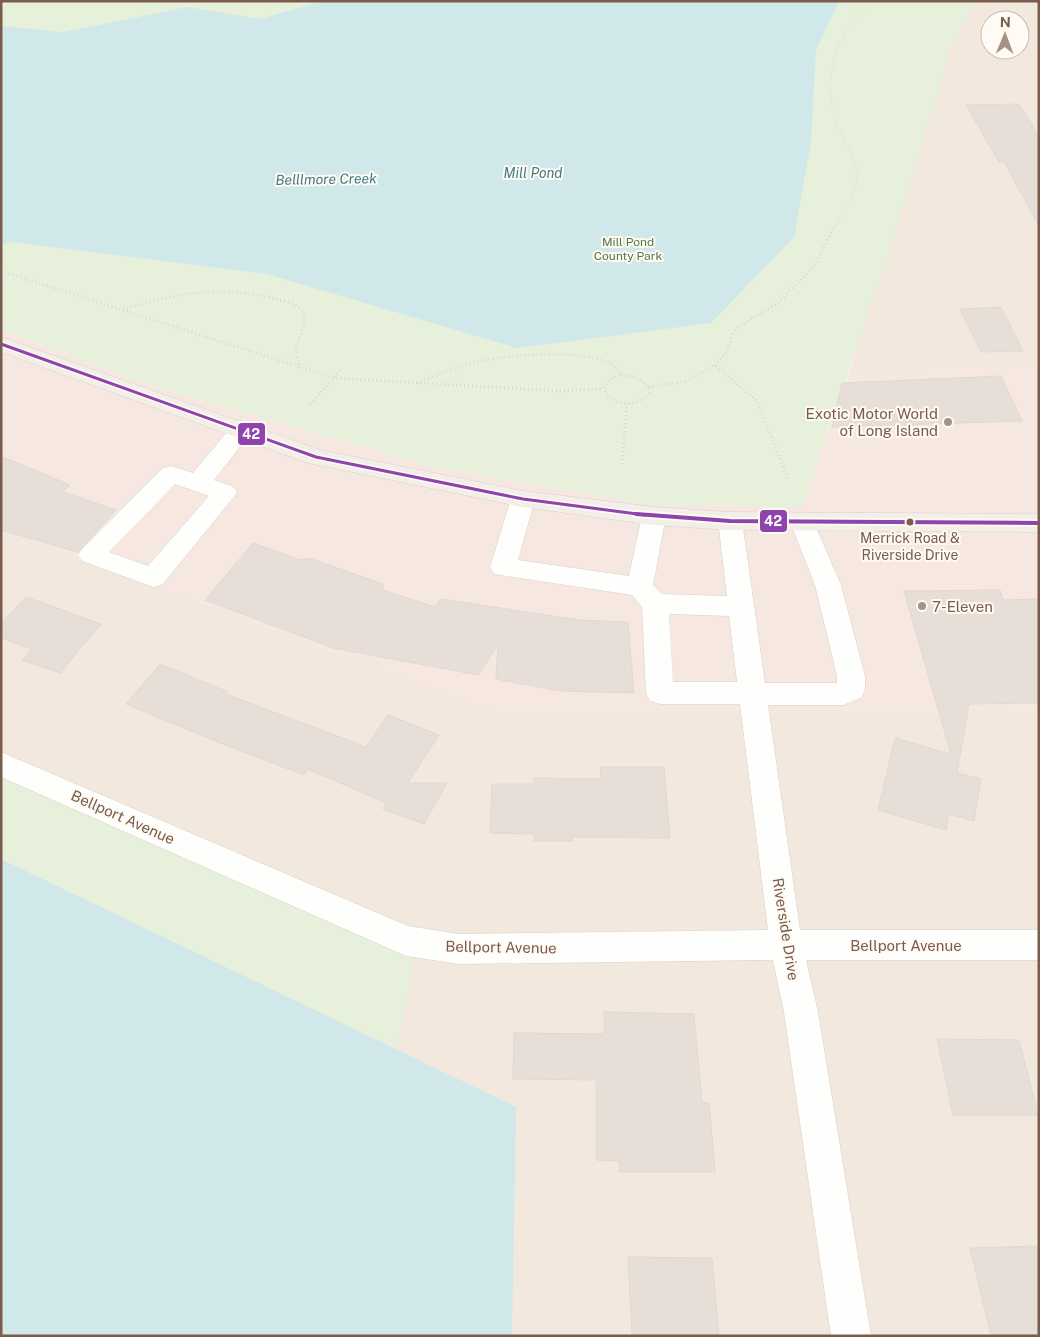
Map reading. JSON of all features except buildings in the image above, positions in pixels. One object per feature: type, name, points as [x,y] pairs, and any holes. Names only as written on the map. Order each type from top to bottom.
[{"type":"main road","points":[[1,344],[316,457],[523,498],[654,516],[730,520],[1039,523]]},
{"type":"street","points":[[198,483],[241,430]]},
{"type":"street","points":[[170,474],[198,483],[225,493],[153,578],[91,556],[170,474]]},
{"type":"street","points":[[523,498],[503,567],[648,596],[741,606]]},
{"type":"street","points":[[654,516],[648,596],[660,693],[843,694],[851,690],[851,676],[828,585],[802,522]]},
{"type":"street","name":"Riverside Drive","points":[[730,520],[786,945],[801,1012],[851,1336]]},
{"type":"street","name":"Bellport Avenue","points":[[1,764],[406,941],[459,949],[786,945],[1039,945]]},
{"type":"path","points":[[649,388],[687,382],[715,365],[726,353],[734,332],[752,317],[778,303],[814,265],[827,237],[848,207],[855,189],[856,164],[849,145],[837,124],[829,94],[831,67],[844,33],[861,9],[871,1]]},
{"type":"path","points":[[1,271],[334,378],[560,392],[604,389]]},
{"type":"path","points":[[122,310],[174,293],[216,290],[252,292],[297,306],[303,312],[304,325],[296,352],[301,367]]},
{"type":"path","points":[[414,384],[470,363],[512,355],[556,355],[596,358],[614,366],[621,375]]},
{"type":"path","points":[[715,365],[739,383],[758,401],[788,479]]},
{"type":"path","points":[[310,404],[342,369]]},
{"type":"path","points":[[621,375],[629,375],[642,379],[650,392],[643,400],[627,404],[615,402],[609,398],[604,389],[609,380],[621,375]]},
{"type":"path","points":[[622,464],[627,404]]},
{"type":"shaded area","points":[[977,1],[1039,1],[1039,365],[849,373],[952,44]]},
{"type":"shaded area","points":[[1,330],[158,388],[438,468],[652,504],[802,507],[849,373],[1039,365],[1039,714],[494,712],[1,528]]},
{"type":"shaded area","points":[[1,528],[495,712],[1039,714],[1039,1336],[1,1336]]},
{"type":"green space","name":"Mill Pond County Park","points":[[1,1],[977,1],[952,44],[889,253],[802,507],[652,504],[438,468],[158,388],[1,330]]},
{"type":"green space","points":[[1,770],[415,951],[397,1049],[1,859]]},
{"type":"water","name":"Mill Pond","points":[[323,1],[839,1],[816,50],[811,143],[794,237],[711,323],[517,348],[267,274],[11,242],[1,245],[1,26],[64,32],[187,7],[260,19]]},
{"type":"water","points":[[1,859],[516,1107],[512,1336],[1,1336]]},
{"type":"transit line","name":"42","points":[[1,344],[316,457],[523,499],[654,516],[730,521],[1039,523]]},
{"type":"place","name":"Exotic Motor World of Long Island","points":[[948,422]]},
{"type":"place","name":"Merrick Road & Riverside Drive","points":[[910,522]]},
{"type":"place","name":"7-Eleven","points":[[922,606]]},
{"type":"water label","name":"Belllmore Creek","points":[[326,179]]}]
